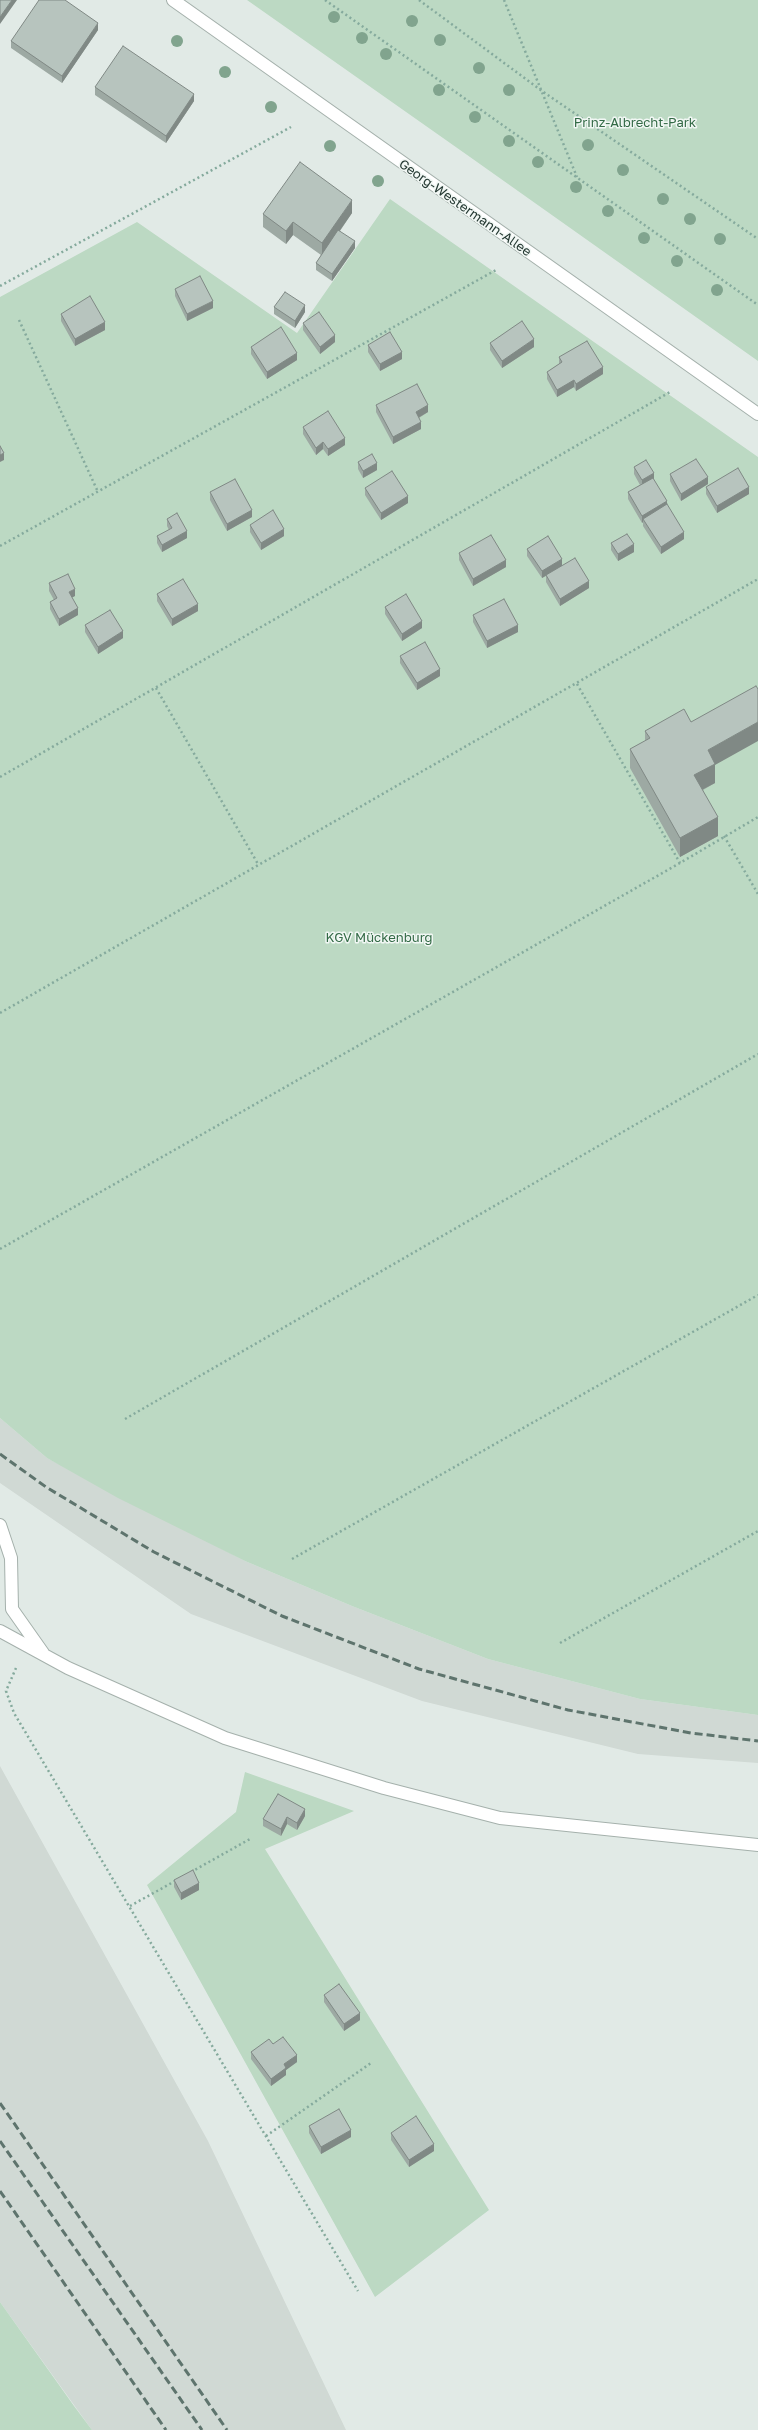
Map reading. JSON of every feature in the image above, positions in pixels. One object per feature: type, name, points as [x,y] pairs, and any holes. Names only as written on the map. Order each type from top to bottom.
[{"type":"street","name":"Georg-Westermann-Allee","points":[[173,0],[758,414]]},
{"type":"street","points":[[0,1525],[11,1558],[12,1609],[44,1655]]},
{"type":"street","points":[[0,1631],[44,1655],[136,1700],[225,1738],[384,1788],[500,1818],[758,1845]]},
{"type":"path","points":[[325,0],[758,305]]},
{"type":"path","points":[[418,0],[542,91],[758,239]]},
{"type":"path","points":[[504,0],[578,178]]},
{"type":"path","points":[[0,286],[291,127]]},
{"type":"path","points":[[0,546],[496,270]]},
{"type":"path","points":[[19,320],[98,492]]},
{"type":"path","points":[[0,777],[670,392]]},
{"type":"path","points":[[0,1013],[758,579]]},
{"type":"path","points":[[577,684],[680,863]]},
{"type":"path","points":[[156,688],[258,865]]},
{"type":"path","points":[[0,1249],[680,863],[758,816]]},
{"type":"path","points":[[724,836],[758,894]]},
{"type":"path","points":[[125,1419],[758,1054]]},
{"type":"path","points":[[292,1559],[758,1295]]},
{"type":"path","points":[[560,1642],[758,1531]]},
{"type":"path","points":[[44,1655],[26,1659],[14,1670],[6,1692],[14,1713],[358,2291]]},
{"type":"path","points":[[190,1873],[250,1839]]},
{"type":"path","points":[[130,1906],[183,1876]]},
{"type":"path","points":[[266,2136],[371,2062]]},
{"type":"shaded area","points":[[0,1418],[47,1458],[245,1561],[352,1606],[488,1659],[640,1699],[758,1715],[758,1763],[638,1754],[422,1701],[191,1614],[0,1483]]},
{"type":"shaded area","points":[[0,1766],[208,2141],[346,2430],[92,2430],[0,2302]]},
{"type":"green space","name":"Prinz-Albrecht-Park","points":[[247,0],[758,0],[758,361],[470,157]]},
{"type":"green space","name":"KGV Mückenburg","points":[[390,199],[758,457],[758,1715],[640,1699],[488,1659],[352,1606],[245,1561],[118,1498],[47,1458],[0,1418],[0,297],[137,222],[297,333]]},
{"type":"green space","points":[[245,1772],[354,1811],[265,1849],[489,2210],[375,2297],[147,1885],[236,1812]]},
{"type":"green space","points":[[0,2302],[74,2406],[92,2430],[0,2430]]},
{"type":"building","points":[[0,0],[12,0],[0,17]]},
{"type":"building","points":[[39,0],[65,0],[98,23],[62,76],[11,41]]},
{"type":"building","points":[[123,46],[194,94],[166,136],[95,87]]},
{"type":"building","points":[[300,162],[352,200],[322,243],[293,222],[286,231],[263,214]]},
{"type":"building","points":[[338,230],[355,241],[332,274],[316,263]]},
{"type":"building","points":[[200,276],[213,301],[187,314],[175,289]]},
{"type":"building","points":[[285,292],[305,305],[295,321],[274,307]]},
{"type":"building","points":[[90,296],[105,322],[75,339],[61,314]]},
{"type":"building","points":[[319,312],[335,335],[320,347],[303,323]]},
{"type":"building","points":[[522,321],[534,339],[502,361],[490,343]]},
{"type":"building","points":[[281,327],[297,353],[267,372],[251,347]]},
{"type":"building","points":[[390,332],[402,352],[380,364],[368,345]]},
{"type":"building","points":[[587,341],[603,367],[576,384],[574,380],[557,390],[547,372],[562,362],[559,357]]},
{"type":"building","points":[[417,384],[428,405],[416,412],[421,422],[393,437],[376,405]]},
{"type":"building","points":[[328,411],[345,438],[328,449],[323,442],[316,448],[303,427]]},
{"type":"building","points":[[0,446],[4,453],[0,455]]},
{"type":"building","points":[[372,454],[377,463],[363,471],[358,462]]},
{"type":"building","points":[[696,459],[708,477],[681,494],[670,474]]},
{"type":"building","points":[[646,460],[654,473],[642,480],[634,467]]},
{"type":"building","points":[[738,468],[749,487],[717,506],[706,487]]},
{"type":"building","points":[[392,471],[408,496],[381,513],[365,488]]},
{"type":"building","points":[[653,478],[667,501],[642,516],[628,492]]},
{"type":"building","points":[[235,479],[252,510],[227,524],[210,492]]},
{"type":"building","points":[[667,504],[684,532],[661,547],[643,519]]},
{"type":"building","points":[[273,510],[284,529],[261,543],[250,525]]},
{"type":"building","points":[[177,513],[187,531],[162,545],[157,536],[172,528],[167,519]]},
{"type":"building","points":[[627,534],[634,544],[618,554],[611,543]]},
{"type":"building","points":[[491,535],[506,560],[473,579],[459,553]]},
{"type":"building","points":[[548,536],[562,559],[542,571],[527,549]]},
{"type":"building","points":[[575,558],[589,581],[560,599],[546,575]]},
{"type":"building","points":[[68,574],[75,589],[69,592],[78,608],[59,619],[50,602],[57,598],[49,583]]},
{"type":"building","points":[[183,579],[198,604],[172,619],[157,594]]},
{"type":"building","points":[[406,594],[422,621],[402,634],[385,607]]},
{"type":"building","points":[[504,599],[518,625],[487,641],[473,615]]},
{"type":"building","points":[[110,610],[123,631],[98,647],[85,625]]},
{"type":"building","points":[[425,642],[440,669],[417,683],[400,656]]},
{"type":"building","points":[[756,686],[758,689],[758,722],[708,750],[715,764],[694,775],[718,817],[680,838],[630,749],[650,738],[645,731],[684,709],[691,722]]},
{"type":"building","points":[[278,1794],[305,1809],[297,1823],[287,1817],[281,1829],[263,1819]]},
{"type":"building","points":[[193,1870],[199,1883],[181,1893],[174,1880]]},
{"type":"building","points":[[339,1984],[360,2013],[344,2024],[324,1995]]},
{"type":"building","points":[[283,2037],[297,2055],[284,2064],[286,2068],[271,2079],[251,2052],[269,2039],[273,2044]]},
{"type":"building","points":[[339,2109],[351,2130],[321,2147],[309,2126]]},
{"type":"building","points":[[416,2116],[434,2144],[409,2160],[391,2133]]},
{"type":"railway","points":[[0,1454],[46,1487],[154,1552],[282,1616],[419,1669],[568,1710],[691,1733],[758,1741]]},
{"type":"railway","points":[[0,2103],[227,2430]]},
{"type":"railway","points":[[0,2141],[202,2430]]},
{"type":"railway","points":[[0,2191],[166,2430]]}]
